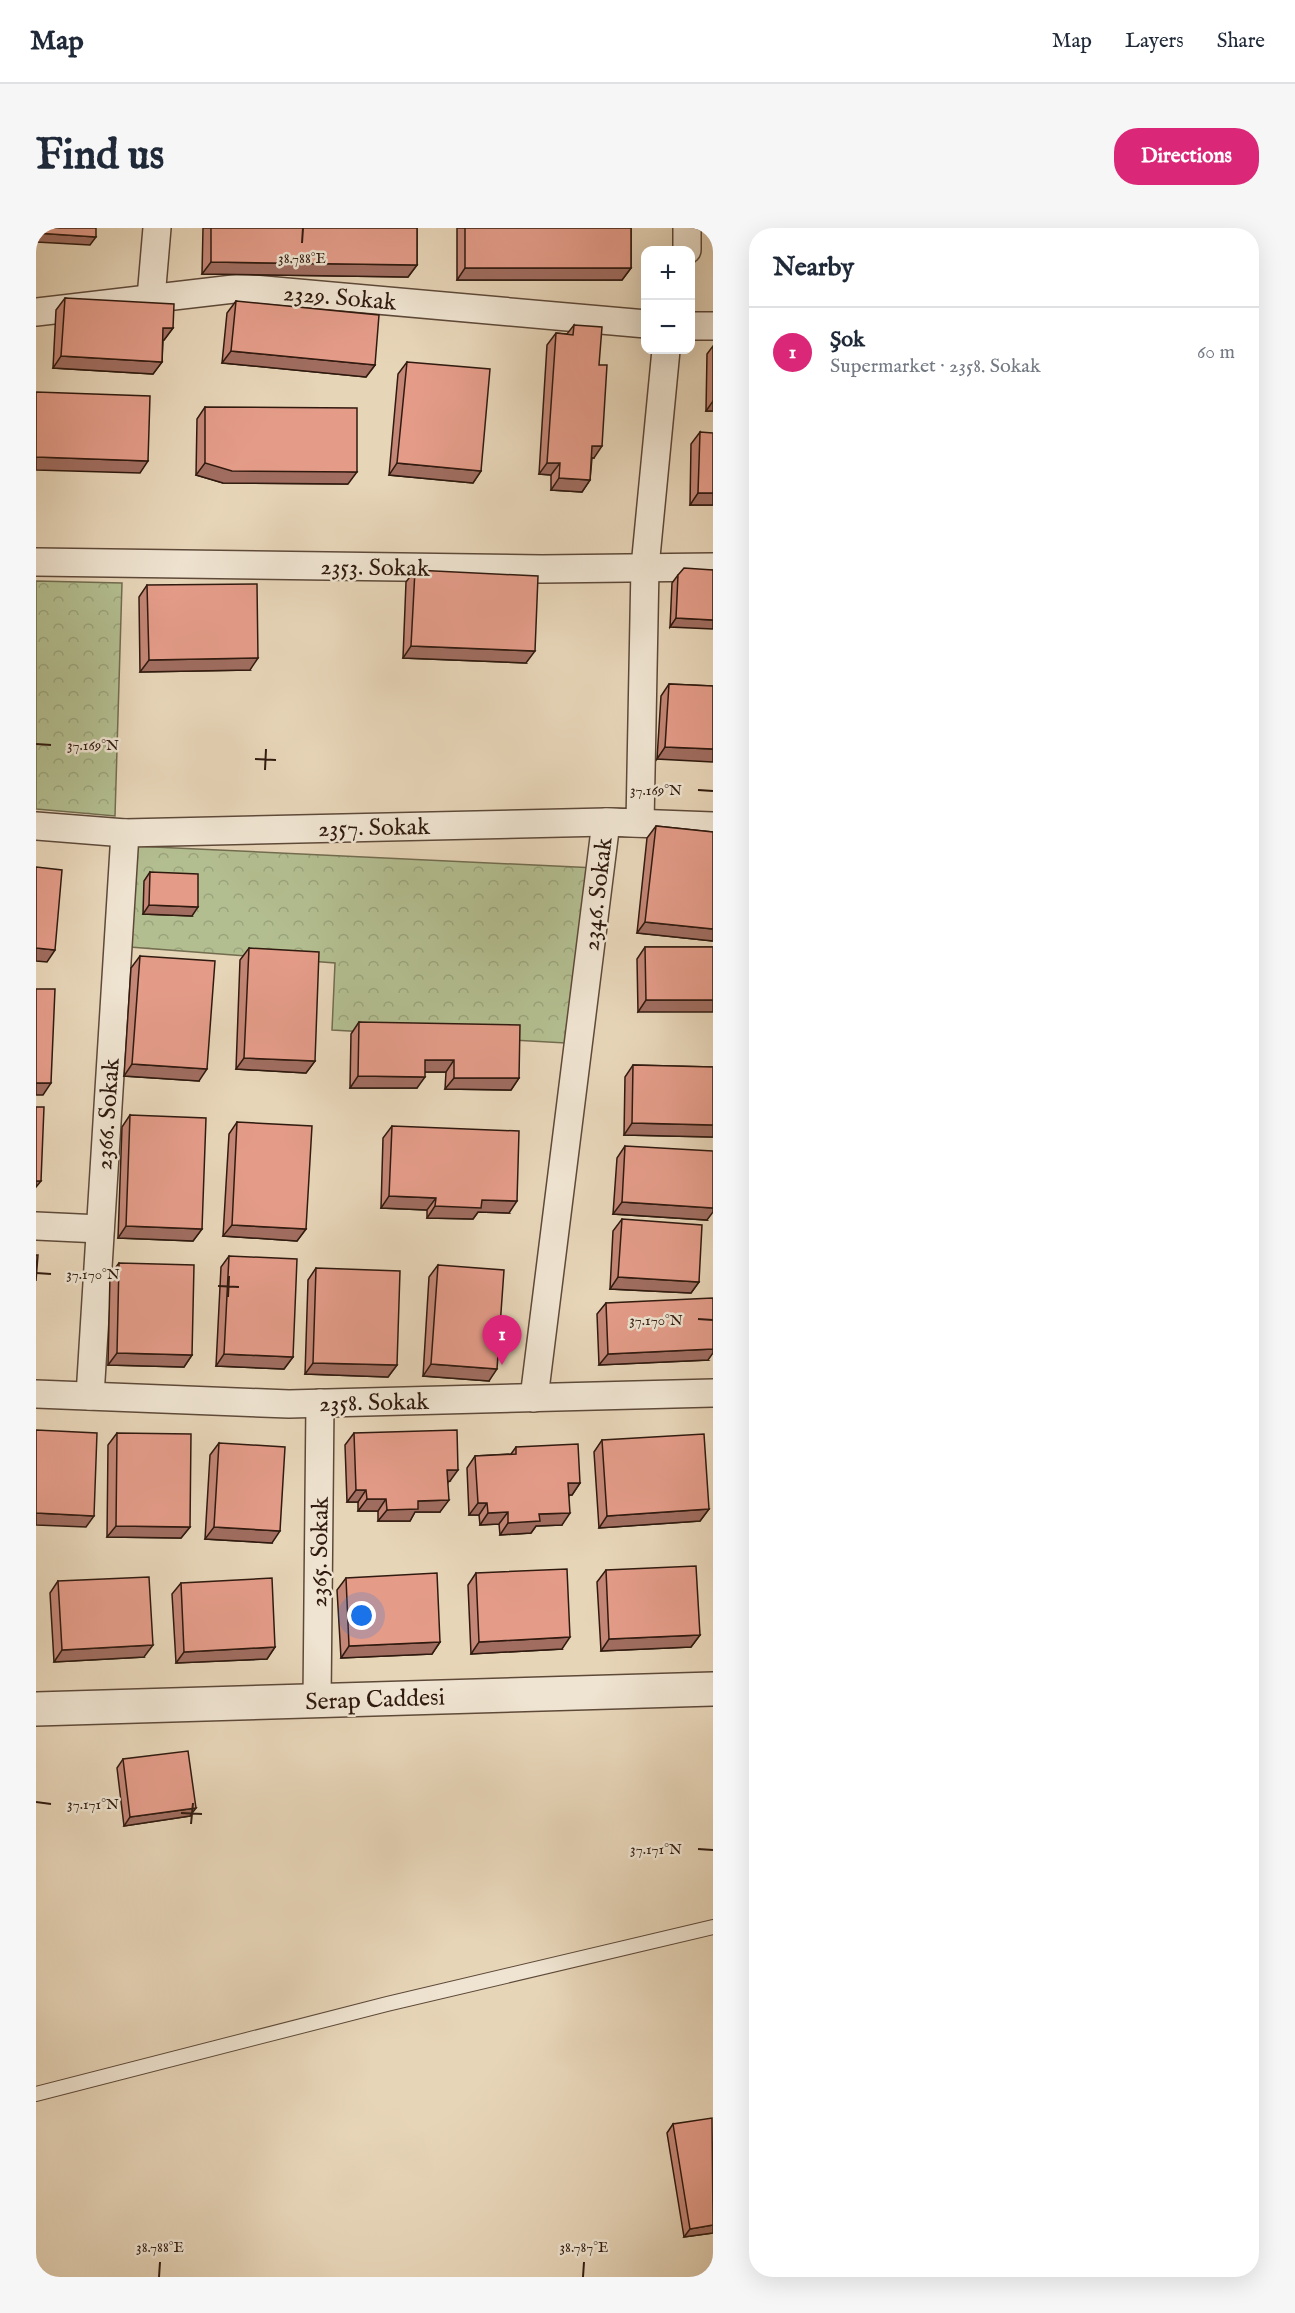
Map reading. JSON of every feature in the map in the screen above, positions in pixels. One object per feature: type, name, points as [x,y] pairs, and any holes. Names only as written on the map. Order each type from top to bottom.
[{"type":"street","points":[[151,297],[157,228]]},
{"type":"street","points":[[687,228],[687,246]]},
{"type":"street","name":"2329. Sokak","points":[[36,312],[242,288],[641,324]]},
{"type":"street","points":[[695,326],[713,326]]},
{"type":"street","name":"2346. Sokak","points":[[534,1398],[606,822],[640,823],[645,567],[666,354]]},
{"type":"street","name":"2353. Sokak","points":[[36,562],[542,569],[713,567]]},
{"type":"street","name":"2357. Sokak","points":[[36,826],[125,832],[606,822],[713,826]]},
{"type":"street","name":"2366. Sokak","points":[[90,1396],[125,832]]},
{"type":"street","points":[[36,1226],[100,1229]]},
{"type":"street","name":"2358. Sokak","points":[[36,1394],[320,1403],[713,1394]]},
{"type":"street","name":"2365. Sokak","points":[[317,1701],[320,1403]]},
{"type":"street","name":"Serap Caddesi","points":[[36,1709],[713,1689]]},
{"type":"lane","points":[[36,2094],[398,2002],[713,1927]]},
{"type":"green space","points":[[36,581],[122,583],[115,816],[36,809]]},
{"type":"green space","points":[[133,846],[596,868],[583,1044],[332,1030],[335,963],[130,947]]},
{"type":"building","points":[[36,228],[96,228],[96,237],[36,233]]},
{"type":"building","points":[[211,228],[417,228],[417,265],[211,262]]},
{"type":"building","points":[[465,228],[631,228],[631,268],[465,268]]},
{"type":"building","points":[[65,298],[174,304],[173,328],[163,328],[162,362],[61,356]]},
{"type":"building","points":[[236,301],[379,315],[375,365],[231,351]]},
{"type":"building","points":[[574,325],[602,327],[599,365],[607,365],[602,446],[592,446],[590,480],[559,478],[560,463],[547,463],[556,333],[573,335]]},
{"type":"building","points":[[407,362],[490,369],[481,471],[397,463]]},
{"type":"building","points":[[36,392],[150,396],[148,461],[36,457]]},
{"type":"building","points":[[205,407],[357,408],[357,472],[232,471],[205,463]]},
{"type":"building","points":[[700,432],[713,433],[713,493],[698,493]]},
{"type":"building","points":[[684,568],[713,570],[713,620],[676,618],[678,575]]},
{"type":"building","points":[[415,570],[538,576],[535,651],[411,646]]},
{"type":"building","points":[[257,584],[258,658],[149,660],[147,585]]},
{"type":"building","points":[[669,684],[713,686],[713,749],[665,747]]},
{"type":"building","points":[[656,826],[713,832],[713,929],[645,922]]},
{"type":"building","points":[[36,867],[62,870],[55,950],[36,948]]},
{"type":"building","points":[[150,872],[198,874],[198,907],[149,905]]},
{"type":"building","points":[[645,947],[713,947],[713,1000],[646,1000]]},
{"type":"building","points":[[249,948],[319,952],[315,1061],[244,1058]]},
{"type":"building","points":[[140,956],[215,961],[207,1069],[132,1064]]},
{"type":"building","points":[[36,989],[55,989],[51,1083],[36,1083]]},
{"type":"building","points":[[359,1022],[520,1025],[519,1078],[454,1078],[454,1060],[425,1060],[425,1077],[358,1076]]},
{"type":"building","points":[[633,1065],[713,1067],[713,1125],[632,1123]]},
{"type":"building","points":[[36,1107],[44,1107],[41,1181],[36,1181]]},
{"type":"building","points":[[130,1115],[206,1118],[202,1229],[126,1226]]},
{"type":"building","points":[[237,1122],[312,1126],[306,1229],[232,1225]]},
{"type":"building","points":[[392,1126],[519,1131],[517,1201],[482,1200],[481,1208],[435,1206],[436,1198],[389,1196]]},
{"type":"building","points":[[625,1146],[713,1151],[713,1208],[622,1202]]},
{"type":"building","points":[[622,1219],[702,1225],[699,1282],[618,1277]]},
{"type":"building","points":[[36,1255],[38,1255],[36,1281]]},
{"type":"building","points":[[229,1256],[297,1259],[293,1357],[224,1354]]},
{"type":"building","points":[[119,1263],[194,1265],[192,1355],[117,1353]]},
{"type":"building","points":[[438,1265],[504,1270],[497,1369],[431,1364]]},
{"type":"building","points":[[316,1268],[400,1271],[397,1365],[313,1363]]},
{"type":"building","points":[[713,1298],[713,1349],[608,1354],[606,1303]]},
{"type":"building","points":[[36,1430],[97,1433],[94,1516],[36,1513]]},
{"type":"building","points":[[457,1430],[458,1470],[447,1470],[449,1500],[418,1501],[418,1509],[387,1510],[386,1499],[367,1499],[366,1490],[356,1490],[354,1433]]},
{"type":"building","points":[[117,1433],[191,1434],[190,1527],[116,1526]]},
{"type":"building","points":[[704,1434],[709,1509],[607,1516],[602,1440]]},
{"type":"building","points":[[219,1443],[285,1447],[280,1531],[214,1527]]},
{"type":"building","points":[[578,1444],[580,1483],[568,1483],[570,1513],[539,1514],[540,1521],[508,1523],[508,1512],[488,1513],[487,1503],[478,1503],[475,1456],[516,1454],[516,1447]]},
{"type":"building","points":[[696,1566],[700,1635],[609,1639],[606,1570]]},
{"type":"building","points":[[567,1569],[570,1637],[479,1642],[476,1573]]},
{"type":"building","points":[[437,1573],[440,1642],[349,1646],[346,1578]]},
{"type":"building","points":[[149,1577],[153,1645],[62,1650],[58,1581]]},
{"type":"building","points":[[272,1578],[275,1647],[184,1652],[181,1583]]},
{"type":"building","points":[[188,1751],[196,1808],[130,1817],[123,1759]]},
{"type":"building","points":[[712,2118],[713,2225],[690,2229],[673,2124]]},
{"type":"place","name":"Şok","points":[[502,1365]]}]
